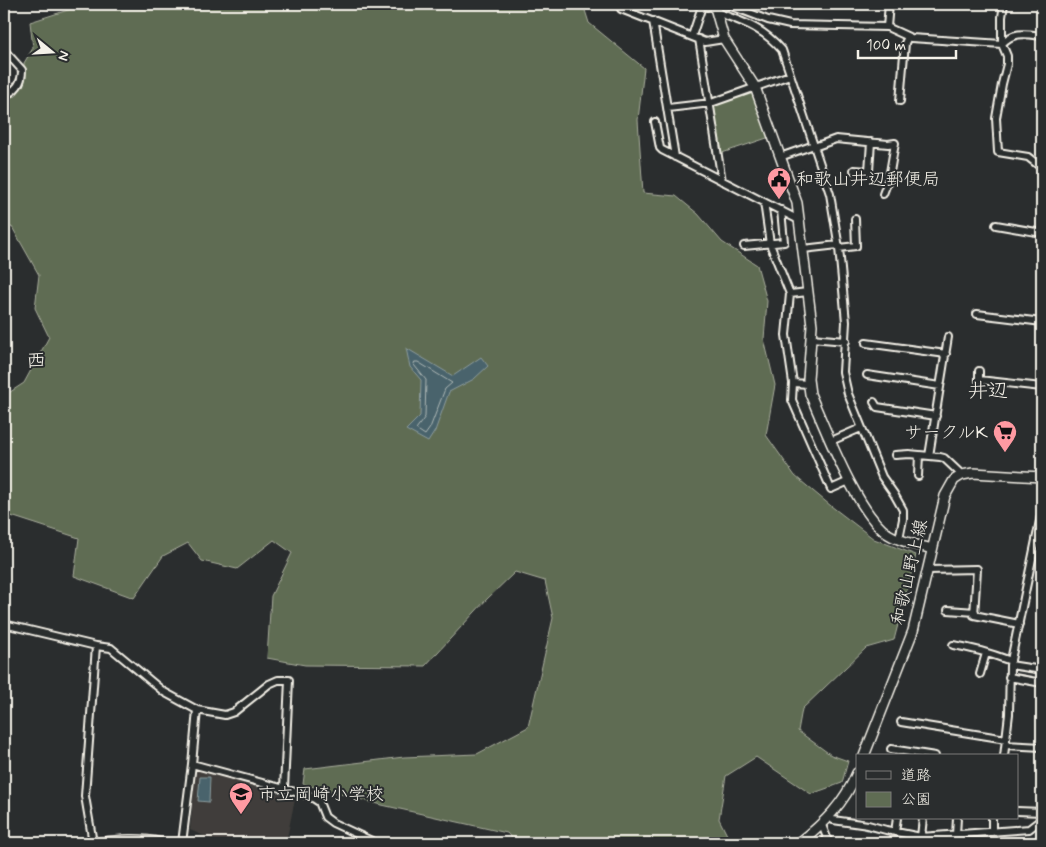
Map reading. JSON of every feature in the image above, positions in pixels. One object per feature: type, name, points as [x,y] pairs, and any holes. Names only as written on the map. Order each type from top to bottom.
[{"type":"street","points":[[619,4],[621,9],[704,42],[724,39]]},
{"type":"street","points":[[726,4],[735,5],[768,20],[790,25],[887,28],[908,37],[1002,44]]},
{"type":"street","points":[[887,28],[889,4]]},
{"type":"street","points":[[1004,4],[1002,44],[1007,56],[1007,64],[996,118],[998,152],[1028,157],[1042,168]]},
{"type":"street","points":[[722,181],[711,103],[695,38],[699,5],[715,7],[754,26],[771,38],[782,50],[830,194],[839,246],[846,322],[844,382],[882,478],[903,510],[899,539]]},
{"type":"street","points":[[715,7],[724,39],[755,88],[797,203],[812,326],[810,394],[849,481],[876,523],[889,535],[932,549]]},
{"type":"street","points":[[652,21],[675,157]]},
{"type":"street","points":[[1002,44],[1008,37],[1013,35],[1042,36]]},
{"type":"street","points":[[900,101],[905,43],[908,37]]},
{"type":"street","points":[[4,50],[22,70],[22,80],[18,87],[4,96]]},
{"type":"street","points":[[668,108],[711,103],[790,75]]},
{"type":"street","points":[[656,122],[660,148],[799,220]]},
{"type":"street","points":[[780,157],[836,139],[894,143],[889,178],[883,194]]},
{"type":"street","points":[[854,170],[869,171],[871,142]]},
{"type":"street","points":[[764,202],[770,244],[790,294],[786,335],[793,383],[792,400],[831,489],[849,481]]},
{"type":"street","points":[[744,246],[784,242],[781,210]]},
{"type":"street","points":[[803,249],[856,246],[855,218]]},
{"type":"street","points":[[996,225],[1042,233]]},
{"type":"street","points":[[790,294],[808,292]]},
{"type":"street","points":[[977,314],[1042,322]]},
{"type":"street","points":[[929,456],[948,337]]},
{"type":"street","points":[[811,338],[846,341]]},
{"type":"street","points":[[866,343],[946,354]]},
{"type":"street","points":[[979,370],[979,380],[1042,387]]},
{"type":"street","points":[[867,375],[940,386]]},
{"type":"street","points":[[793,383],[809,384]]},
{"type":"street","points":[[874,402],[877,407],[936,416]]},
{"type":"street","points":[[831,441],[862,428]]},
{"type":"street","points":[[894,455],[944,458],[962,475],[973,473],[1042,477]]},
{"type":"street","points":[[918,476],[919,455]]},
{"type":"street","name":"和歌山野上線","points":[[865,754],[914,631],[945,496],[954,480],[962,475]]},
{"type":"street","points":[[1004,754],[1009,714],[1011,663],[1042,511]]},
{"type":"street","points":[[928,570],[977,569],[974,615],[1019,624]]},
{"type":"street","points":[[948,610],[975,612]]},
{"type":"street","points":[[4,624],[111,648],[164,692],[197,710],[225,715],[234,712],[269,684],[278,680],[289,680],[284,789]]},
{"type":"street","points":[[953,645],[973,648],[1011,663],[1042,670]]},
{"type":"street","points":[[93,843],[85,796],[96,646]]},
{"type":"street","points":[[980,674],[986,653]]},
{"type":"street","points":[[1009,677],[1042,683]]},
{"type":"street","points":[[182,843],[197,710]]},
{"type":"street","points":[[900,722],[1042,747]]},
{"type":"street","points":[[891,749],[922,754]]},
{"type":"street","points":[[192,764],[310,796],[319,802],[324,817],[376,843]]},
{"type":"street","points":[[799,843],[830,817],[844,798],[856,775]]},
{"type":"street","points":[[1018,811],[1042,812]]},
{"type":"street","points":[[830,817],[833,820],[868,825],[921,837],[1029,829],[1042,819]]},
{"type":"street","points":[[895,832],[897,820]]},
{"type":"street","points":[[921,837],[923,820]]},
{"type":"street","points":[[950,843],[957,820]]},
{"type":"street","points":[[992,820],[992,832]]},
{"type":"street","points":[[822,825],[829,843]]},
{"type":"street","points":[[98,843],[134,840],[162,843]]},
{"type":"shaded area","name":"市立岡崎小学校","points":[[195,767],[295,799],[286,843],[221,843],[190,830]]},
{"type":"green space","points":[[87,4],[583,4],[589,23],[644,68],[638,120],[643,193],[676,196],[698,214],[722,242],[757,265],[767,301],[764,339],[775,385],[766,435],[795,476],[831,506],[874,539],[916,555],[894,640],[866,648],[802,709],[798,731],[831,755],[848,761],[842,783],[811,794],[756,757],[726,776],[719,819],[731,843],[516,843],[507,833],[382,805],[303,784],[305,769],[404,757],[477,754],[528,727],[553,618],[545,581],[515,572],[487,599],[425,666],[305,665],[267,658],[271,596],[292,553],[274,540],[237,569],[202,561],[188,543],[163,556],[134,598],[74,576],[79,538],[5,514],[4,396],[24,383],[49,337],[35,308],[39,275],[12,227],[4,228],[4,98],[16,96],[24,82],[24,63],[33,48],[30,22]]},
{"type":"green space","points":[[752,91],[770,137],[722,153],[713,106]]},
{"type":"water","points":[[406,348],[453,376],[481,357],[488,366],[474,379],[449,392],[435,431],[428,442],[406,430],[420,416],[421,380],[410,367]]},
{"type":"water","points":[[200,777],[210,777],[209,802],[198,801]]},
{"type":"waterway","points":[[864,829],[884,833]]},
{"type":"waterway","points":[[954,838],[1004,834]]},
{"type":"waterway","points":[[925,840],[944,839]]},
{"type":"place","name":"和歌山井辺郵便局","points":[[779,200]]},
{"type":"place","name":"サークルK","points":[[1005,453]]},
{"type":"place","name":"市立岡崎小学校","points":[[241,815]]},
{"type":"district","name":"西","points":[[36,360]]},
{"type":"district","name":"井辺","points":[[988,390]]}]
